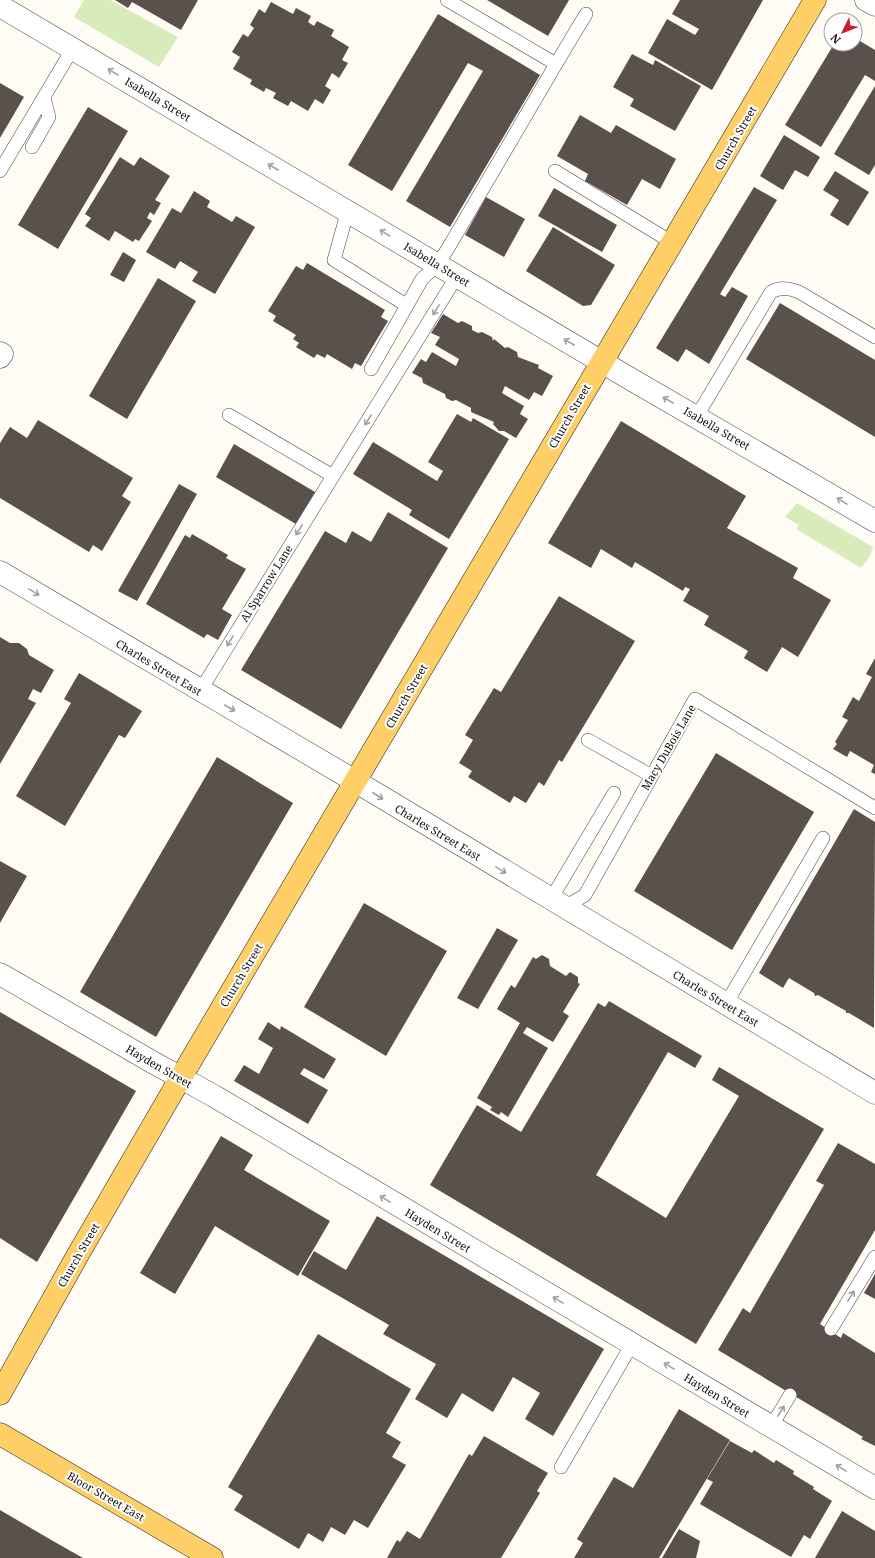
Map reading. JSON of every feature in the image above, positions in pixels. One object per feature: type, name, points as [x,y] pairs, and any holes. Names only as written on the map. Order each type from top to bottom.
[{"type":"main road","name":"Church Street","points":[[0,1394],[80,1251],[180,1079],[815,0]]},
{"type":"main road","name":"Bloor Street East","points":[[0,1434],[212,1558]]},
{"type":"street","points":[[866,0],[875,5]]},
{"type":"street","name":"Isabella Street","points":[[0,6],[348,210],[437,265],[875,521]]},
{"type":"street","points":[[0,353],[2,354],[0,357]]},
{"type":"street","name":"Charles Street East","points":[[0,572],[355,781],[875,1093]]},
{"type":"street","name":"Hayden Street","points":[[0,974],[180,1079],[214,1096],[875,1488]]},
{"type":"lane","points":[[447,0],[556,64]]},
{"type":"lane","points":[[371,369],[406,305],[422,279],[437,265],[586,14]]},
{"type":"lane","points":[[0,171],[73,48]]},
{"type":"lane","points":[[32,147],[49,118],[44,98]]},
{"type":"lane","points":[[555,171],[673,243]]},
{"type":"lane","points":[[348,210],[334,260],[406,305]]},
{"type":"lane","name":"Al Sparrow Lane","points":[[200,691],[457,276]]},
{"type":"lane","points":[[697,416],[771,292],[778,288],[788,288],[800,292],[875,337]]},
{"type":"lane","points":[[229,415],[333,476]]},
{"type":"lane","name":"Macy DuBois Lane","points":[[558,903],[585,895],[695,700],[875,808]]},
{"type":"lane","points":[[588,740],[652,776]]},
{"type":"lane","points":[[558,903],[614,793]]},
{"type":"lane","points":[[726,1004],[823,838]]},
{"type":"lane","points":[[831,1329],[875,1257]]},
{"type":"lane","points":[[561,1467],[632,1344]]},
{"type":"lane","points":[[771,1427],[790,1395]]},
{"type":"green space","points":[[84,0],[110,0],[178,37],[159,67],[74,17]]},
{"type":"green space","points":[[797,503],[873,547],[870,556],[861,568],[796,529],[799,525],[785,517]]},
{"type":"building","points":[[115,0],[198,0],[181,30],[132,2],[128,8]]},
{"type":"building","points":[[487,0],[569,0],[548,36]]},
{"type":"building","points":[[680,0],[763,0],[712,90],[648,53],[667,19],[695,35],[699,29],[672,14]]},
{"type":"building","points":[[271,2],[293,14],[296,8],[311,16],[308,22],[314,26],[317,21],[334,30],[331,36],[349,47],[342,60],[348,63],[339,78],[332,73],[325,86],[331,90],[323,104],[315,99],[308,111],[291,101],[288,106],[273,98],[276,93],[266,88],[264,92],[250,84],[252,80],[233,69],[240,57],[232,52],[243,34],[248,37],[254,28],[250,25],[259,9],[265,13]]},
{"type":"building","points":[[438,14],[540,75],[450,227],[406,201],[483,71],[468,63],[392,191],[348,165]]},
{"type":"building","points":[[863,43],[875,50],[875,81],[865,75],[821,147],[785,125],[829,52],[863,52]]},
{"type":"building","points":[[632,54],[653,65],[655,60],[701,86],[675,131],[630,106],[634,99],[613,87]]},
{"type":"building","points":[[0,83],[24,97],[0,138]]},
{"type":"building","points":[[875,86],[875,165],[869,175],[834,154]]},
{"type":"building","points":[[88,107],[128,131],[58,249],[18,225]]},
{"type":"building","points":[[580,115],[611,133],[616,125],[676,159],[660,189],[642,179],[627,205],[585,181],[588,174],[557,156]]},
{"type":"building","points":[[784,135],[820,157],[808,177],[795,170],[783,190],[760,176]]},
{"type":"building","points":[[120,157],[134,166],[140,157],[170,176],[155,200],[161,203],[154,215],[150,212],[147,218],[152,221],[139,241],[135,239],[133,242],[115,231],[109,241],[85,226],[91,218],[85,214]]},
{"type":"building","points":[[835,171],[869,192],[848,226],[830,215],[839,200],[823,190]]},
{"type":"building","points":[[754,187],[777,200],[720,294],[725,297],[732,287],[748,296],[709,364],[686,349],[678,362],[656,348]]},
{"type":"building","points":[[554,188],[617,225],[602,252],[538,216]]},
{"type":"building","points":[[194,191],[210,201],[207,207],[232,222],[236,216],[255,227],[215,294],[192,281],[198,272],[180,261],[175,269],[146,252],[172,208],[181,213]]},
{"type":"building","points":[[486,197],[525,219],[504,257],[465,235]]},
{"type":"building","points":[[553,227],[615,265],[591,305],[583,306],[526,271]]},
{"type":"building","points":[[123,252],[136,260],[124,282],[110,275]]},
{"type":"building","points":[[307,263],[385,310],[381,317],[388,321],[361,366],[355,363],[352,369],[327,354],[325,358],[317,354],[314,358],[296,347],[299,343],[293,339],[296,335],[273,321],[276,316],[268,311],[296,266],[303,270]]},
{"type":"building","points":[[158,278],[196,301],[127,419],[89,396]]},
{"type":"building","points":[[780,303],[875,360],[875,437],[746,359]]},
{"type":"building","points":[[443,314],[458,323],[462,321],[472,326],[472,330],[478,333],[482,332],[492,337],[493,341],[494,339],[505,348],[508,347],[517,352],[518,357],[539,365],[538,368],[553,376],[542,396],[534,392],[529,400],[505,386],[502,393],[524,406],[520,414],[528,419],[516,438],[504,431],[499,431],[493,424],[494,422],[471,412],[471,408],[456,400],[452,401],[446,398],[445,394],[423,383],[422,378],[412,373],[421,359],[426,362],[432,352],[456,366],[459,359],[435,345],[440,337],[431,333]]},
{"type":"building","points":[[457,414],[471,422],[473,418],[509,439],[449,539],[409,515],[412,510],[353,474],[373,442],[437,481],[443,471],[428,462]]},
{"type":"building","points":[[38,420],[133,478],[122,496],[131,502],[102,551],[93,545],[89,552],[0,498],[0,443],[10,427],[27,438]]},
{"type":"building","points":[[621,421],[746,496],[727,528],[798,568],[793,578],[831,600],[798,657],[782,647],[767,672],[744,658],[748,651],[704,625],[709,616],[683,601],[690,589],[685,587],[683,591],[635,562],[632,568],[601,549],[591,568],[548,543]]},
{"type":"building","points":[[234,444],[315,492],[296,524],[216,477]]},
{"type":"building","points":[[179,484],[197,494],[137,601],[118,591]]},
{"type":"building","points":[[388,512],[448,548],[341,729],[241,670],[325,531],[346,543],[352,531],[371,542]]},
{"type":"building","points":[[192,534],[228,555],[226,558],[246,569],[222,609],[232,615],[218,640],[207,634],[204,638],[146,604],[185,535],[190,538]]},
{"type":"building","points":[[559,596],[635,641],[562,762],[559,760],[544,786],[539,782],[526,803],[514,796],[510,803],[468,777],[472,771],[459,763],[473,740],[465,735],[494,688],[501,692]]},
{"type":"building","points":[[0,637],[10,643],[19,643],[27,649],[29,655],[54,670],[41,693],[33,689],[28,699],[36,703],[0,764]]},
{"type":"building","points":[[875,658],[875,774],[871,772],[874,765],[850,751],[847,757],[833,749],[837,744],[835,742],[848,720],[842,717],[853,697],[859,701],[872,677],[866,674]]},
{"type":"building","points":[[79,673],[142,711],[125,738],[119,735],[65,826],[16,796],[71,703],[64,699]]},
{"type":"building","points":[[716,753],[814,812],[732,950],[634,891]]},
{"type":"building","points":[[217,757],[293,803],[156,1037],[80,992]]},
{"type":"building","points":[[854,809],[875,822],[874,1028],[849,1013],[846,1013],[846,1011],[818,995],[815,996],[814,993],[789,978],[783,988],[759,973]]},
{"type":"building","points":[[0,861],[27,876],[0,923]]},
{"type":"building","points":[[364,903],[447,951],[386,1056],[304,1007]]},
{"type":"building","points":[[497,928],[518,940],[478,1009],[457,998]]},
{"type":"building","points":[[542,955],[549,959],[550,966],[566,976],[570,972],[578,977],[578,983],[580,984],[563,1012],[569,1016],[553,1042],[527,1027],[523,1033],[548,1048],[508,1117],[501,1112],[499,1115],[490,1110],[492,1107],[477,1098],[520,1023],[497,1009],[511,985],[515,988],[533,957],[536,959]]},
{"type":"building","points":[[609,1001],[702,1056],[695,1068],[668,1052],[596,1175],[666,1218],[739,1096],[712,1080],[719,1067],[824,1129],[696,1344],[430,1185],[477,1105],[521,1132],[598,1003],[605,1007]]},
{"type":"building","points":[[0,1012],[136,1091],[37,1262],[0,1238]]},
{"type":"building","points":[[268,1022],[280,1030],[281,1026],[336,1059],[324,1079],[304,1068],[300,1074],[328,1090],[308,1124],[234,1081],[244,1065],[259,1074],[273,1048],[258,1039]]},
{"type":"building","points":[[221,1136],[253,1155],[244,1170],[330,1221],[298,1276],[215,1226],[175,1294],[140,1273]]},
{"type":"building","points":[[838,1143],[875,1164],[875,1230],[820,1324],[841,1338],[843,1333],[875,1353],[875,1446],[861,1439],[863,1437],[718,1350],[743,1308],[750,1313],[824,1185],[816,1181]]},
{"type":"building","points":[[377,1216],[604,1349],[553,1436],[525,1419],[540,1393],[513,1377],[493,1412],[462,1393],[447,1418],[415,1399],[436,1364],[383,1334],[389,1325],[301,1274],[314,1251],[346,1270]]},
{"type":"building","points":[[875,1274],[875,1299],[864,1293]]},
{"type":"building","points":[[318,1334],[411,1389],[386,1433],[401,1442],[392,1457],[406,1465],[368,1528],[354,1520],[345,1535],[331,1527],[323,1542],[308,1533],[299,1549],[234,1510],[243,1496],[228,1487]]},
{"type":"building","points":[[679,1409],[730,1440],[659,1558],[574,1558],[583,1543],[577,1539],[614,1477],[633,1488]]},
{"type":"building","points":[[484,1436],[548,1473],[537,1491],[540,1493],[501,1558],[387,1558],[397,1540],[400,1542],[407,1531],[420,1539],[469,1454],[472,1456]]},
{"type":"building","points":[[730,1441],[752,1453],[754,1450],[774,1463],[776,1460],[794,1471],[793,1474],[814,1487],[813,1489],[832,1501],[810,1539],[804,1535],[791,1557],[700,1504],[713,1482],[707,1479]]},
{"type":"building","points":[[0,1510],[53,1541],[83,1558],[0,1558]]},
{"type":"building","points":[[842,1511],[875,1531],[875,1558],[815,1558]]},
{"type":"building","points":[[679,1529],[700,1541],[696,1558],[662,1558]]}]
